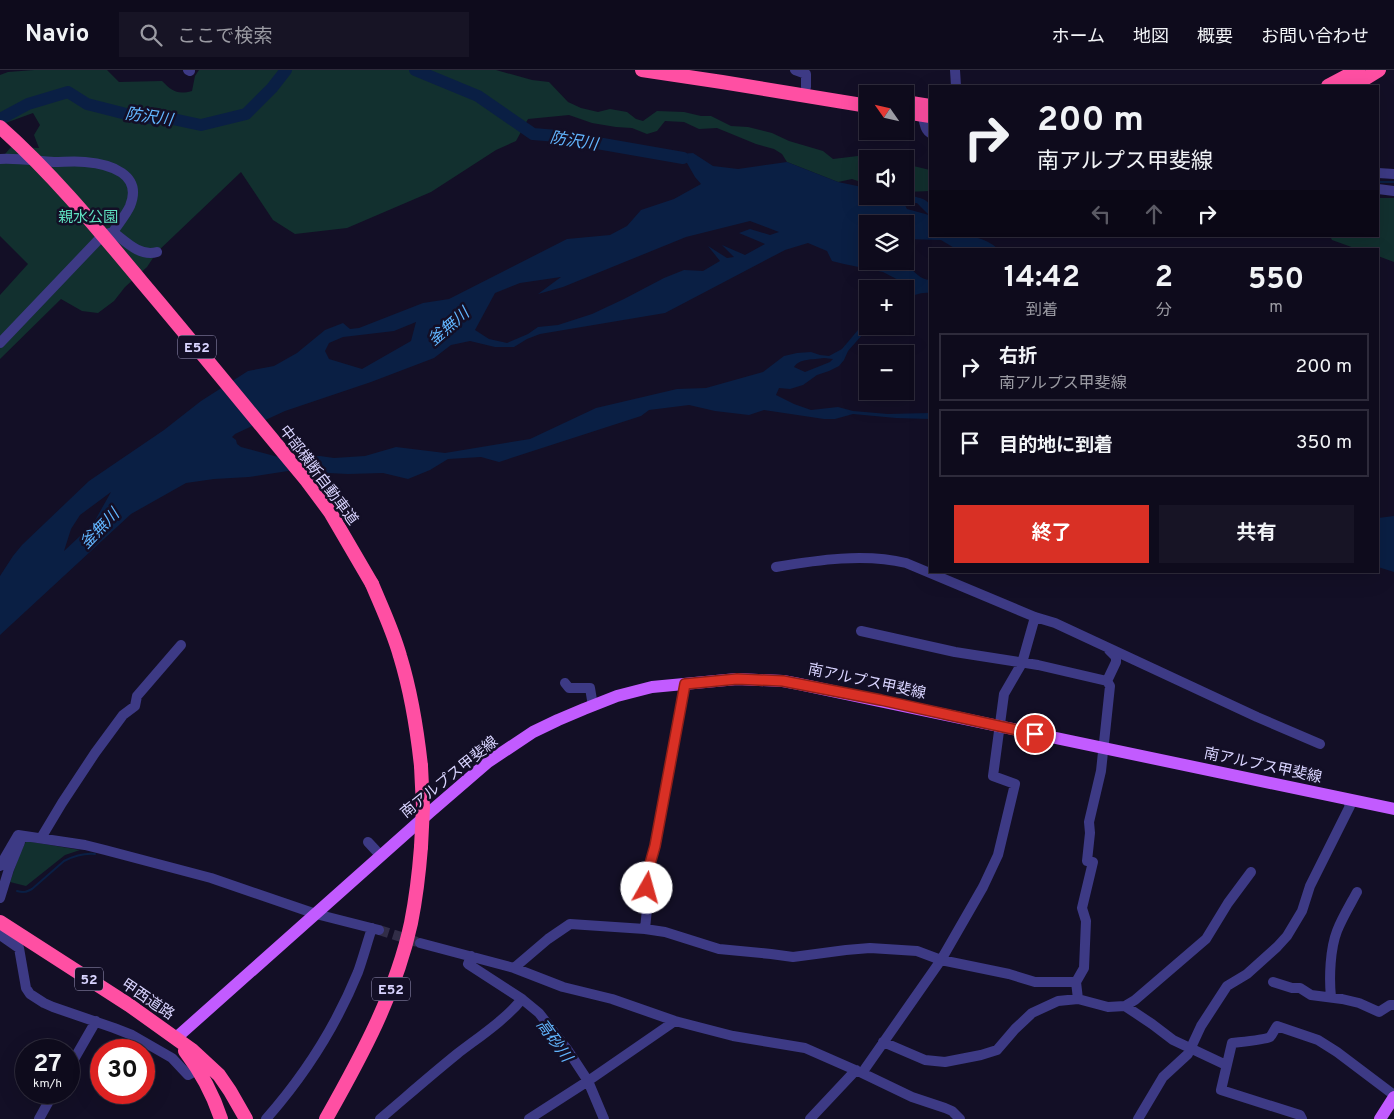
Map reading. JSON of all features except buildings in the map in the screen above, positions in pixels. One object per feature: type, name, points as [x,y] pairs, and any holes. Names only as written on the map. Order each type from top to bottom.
[{"type":"highway","points":[[642,70],[696,73],[859,95]]},
{"type":"highway","points":[[1330,85],[1358,70]]},
{"type":"highway","points":[[1355,85],[1379,70]]},
{"type":"highway","points":[[696,73],[722,82],[859,105]]},
{"type":"highway","points":[[914,106],[927,113]]},
{"type":"highway","points":[[914,112],[927,113]]},
{"type":"highway","name":"中部横断自動車道","points":[[0,127],[50,175],[98,229],[307,480],[330,512],[372,584],[389,622],[400,657],[417,729],[423,807],[418,886],[411,924],[400,961],[376,1026],[326,1119]]},
{"type":"highway","name":"甲西道路","points":[[0,922],[129,1005],[206,1061],[219,1075],[246,1119]]},
{"type":"highway","name":"甲西道路","points":[[176,1038],[208,1086],[221,1119]]},
{"type":"main road","name":"南アルプス甲斐線","points":[[176,1038],[488,762],[533,732],[558,720],[618,696],[652,687],[737,679],[783,681],[1394,809]]},
{"type":"main road","points":[[1380,1119],[1394,1096]]},
{"type":"street","points":[[795,70],[806,74],[806,87]]},
{"type":"street","points":[[955,70],[956,85]]},
{"type":"street","points":[[927,113],[924,120],[926,130],[929,133]]},
{"type":"street","points":[[0,159],[84,162],[112,166],[126,176],[131,183],[132,194],[128,210],[113,232],[104,235],[0,343]]},
{"type":"street","points":[[1379,173],[1394,174]]},
{"type":"street","points":[[1379,189],[1394,191]]},
{"type":"street","points":[[113,232],[142,253],[150,254],[157,252]]},
{"type":"street","points":[[776,567],[848,558],[896,560],[929,572]]},
{"type":"street","points":[[930,573],[1086,637],[1256,717],[1320,744]]},
{"type":"street","points":[[810,1119],[859,1072],[883,1042],[941,960],[983,887],[998,855],[1015,784],[993,776],[1004,694],[1022,663],[1035,617]]},
{"type":"street","points":[[861,631],[955,652],[1038,665],[1107,681],[1110,686],[1101,771],[1089,822],[1090,861],[1082,908],[1086,921],[1084,968],[1076,982],[1078,999]]},
{"type":"street","points":[[1086,637],[1087,640],[1111,651],[1116,657],[1116,662],[1107,681]]},
{"type":"street","points":[[41,838],[95,753],[124,715],[135,706],[137,696],[181,645]]},
{"type":"street","points":[[565,683],[569,688],[590,688],[593,706]]},
{"type":"street","points":[[645,929],[648,899],[646,878],[655,846],[685,684]]},
{"type":"street","points":[[1138,1119],[1163,1077],[1188,1054],[1201,1026],[1226,986],[1247,974],[1287,936],[1302,911],[1310,886],[1350,806],[1348,800]]},
{"type":"street","points":[[0,866],[18,835],[85,845],[211,878],[316,914],[376,929],[334,1023],[288,1092],[266,1119]]},
{"type":"street","points":[[0,898],[22,836]]},
{"type":"street","points":[[368,842],[380,856]]},
{"type":"street","points":[[883,1042],[925,1060],[945,1062],[997,1050],[1015,1029],[1032,1014],[1058,1001],[1078,999],[1108,1006],[1125,1006],[1135,1000],[1206,938],[1228,902],[1251,872]]},
{"type":"street","points":[[1331,997],[1329,982],[1334,938],[1357,892]]},
{"type":"street","points":[[514,968],[548,939],[570,924],[645,929],[665,932],[719,949],[793,957],[870,948],[917,951],[941,960],[1009,974],[1035,982],[1076,982]]},
{"type":"street","points":[[0,935],[19,948],[26,988],[30,994],[53,1007],[132,1035],[172,1058],[188,1075],[199,1070]]},
{"type":"street","points":[[420,942],[514,968],[563,987],[612,999],[675,1021],[733,1036],[805,1048],[912,1097],[952,1111],[960,1119]]},
{"type":"street","points":[[471,956],[468,964],[522,999],[539,1013],[567,1049],[588,1081],[604,1119]]},
{"type":"street","points":[[1273,982],[1292,988],[1300,988],[1311,995],[1359,1003],[1379,1012],[1393,1004]]},
{"type":"street","points":[[380,1119],[427,1078],[492,1027],[518,1005],[522,999]]},
{"type":"street","points":[[1125,1006],[1173,1040],[1226,1065]]},
{"type":"street","points":[[80,1049],[96,1021]]},
{"type":"street","points":[[528,1119],[588,1081],[675,1021]]},
{"type":"street","points":[[1302,1119],[1300,1115],[1221,1090],[1232,1043],[1268,1039],[1277,1026],[1318,1040],[1337,1052],[1394,1096]]},
{"type":"street","points":[[39,1119],[47,1104]]},
{"type":"green space","name":"親水公園","points":[[107,70],[119,82],[162,81],[172,90],[182,93],[192,91],[195,76],[199,70],[496,70],[532,80],[549,82],[568,102],[581,108],[598,112],[610,109],[627,112],[636,119],[643,121],[657,111],[711,116],[731,126],[748,127],[772,133],[789,141],[823,151],[833,159],[859,156],[859,181],[852,179],[838,182],[787,162],[782,154],[774,149],[756,144],[717,128],[699,129],[684,122],[665,121],[657,131],[647,134],[632,128],[592,123],[569,115],[528,119],[516,141],[496,150],[431,192],[347,228],[295,234],[273,220],[241,172],[157,252],[147,267],[125,287],[114,301],[98,313],[82,311],[61,299],[0,359],[0,295],[28,264],[0,236],[0,160],[11,147],[39,148],[34,135],[40,125],[33,113],[0,125],[0,75],[8,72]]},
{"type":"green space","points":[[914,166],[929,170],[929,191],[914,192]]},
{"type":"green space","points":[[1379,198],[1394,198],[1394,262],[1379,256],[1379,248],[1354,248],[1332,240],[1330,237],[1379,237]]},
{"type":"green space","points":[[26,841],[80,850],[65,855],[26,886],[10,882]]},
{"type":"water","name":"釜無川","points":[[693,153],[713,166],[738,169],[787,162],[838,182],[859,186],[859,205],[905,205],[907,209],[929,215],[929,237],[975,237],[997,248],[954,248],[941,240],[914,239],[914,215],[859,215],[859,267],[832,261],[827,251],[808,243],[785,250],[665,313],[540,334],[514,347],[495,347],[470,341],[451,345],[434,358],[285,411],[232,437],[241,447],[282,458],[365,456],[396,447],[445,453],[530,439],[596,408],[677,389],[706,388],[763,372],[784,356],[797,353],[811,352],[829,356],[842,349],[859,329],[859,335],[862,335],[848,351],[839,366],[817,375],[803,385],[790,389],[779,388],[776,395],[811,410],[838,407],[853,411],[888,414],[929,413],[929,419],[853,414],[835,419],[824,419],[764,410],[749,415],[715,411],[689,405],[649,410],[641,416],[499,462],[481,457],[448,459],[430,470],[408,479],[383,473],[348,474],[288,471],[186,483],[131,514],[0,635],[0,576],[22,545],[89,481],[164,430],[201,401],[248,371],[274,366],[297,353],[325,330],[343,323],[350,329],[359,328],[423,303],[449,299],[567,239],[610,235],[627,226],[641,210],[674,199],[701,184],[687,163],[667,155]],"holes":[[[750,221],[779,232],[770,235],[750,229],[739,233],[765,244],[745,255],[722,245],[734,257],[727,258],[708,246],[720,261],[703,271],[684,270],[592,314],[558,325],[538,327],[528,334],[507,343],[489,339],[475,330],[495,293],[520,283],[561,277],[538,294],[563,287],[686,237]],[[416,322],[411,341],[362,369],[329,359],[325,351],[329,343],[343,337],[394,331]],[[824,358],[833,359],[805,372],[794,367],[803,361]],[[111,492],[93,524],[64,551],[71,529],[80,515]]]},
{"type":"water","points":[[914,197],[925,200],[929,204],[929,215],[917,203],[914,203]]},
{"type":"water","points":[[873,270],[912,270],[920,277],[929,280],[929,293],[914,296],[914,280],[898,280],[883,272]]},
{"type":"water","points":[[1394,516],[1394,572],[1379,567],[1379,518]]},
{"type":"waterway","name":"防沢川","points":[[0,119],[28,104],[68,92],[87,104],[142,118],[168,118],[201,125],[246,114],[272,88],[286,70]]},
{"type":"waterway","name":"防沢川","points":[[415,70],[478,96],[533,134],[557,136],[683,158]]},
{"type":"waterway","points":[[1380,182],[1394,182]]},
{"type":"waterway","points":[[17,891],[25,892],[32,889],[64,861],[79,855],[95,854]]},
{"type":"tunnel","points":[[379,930],[420,943]]},
{"type":"route","points":[[647,888],[646,878],[655,846],[685,684],[737,679],[783,681],[881,700],[1035,734]]},
{"type":"water label","name":"高砂川","points":[[555,1040]]}]
